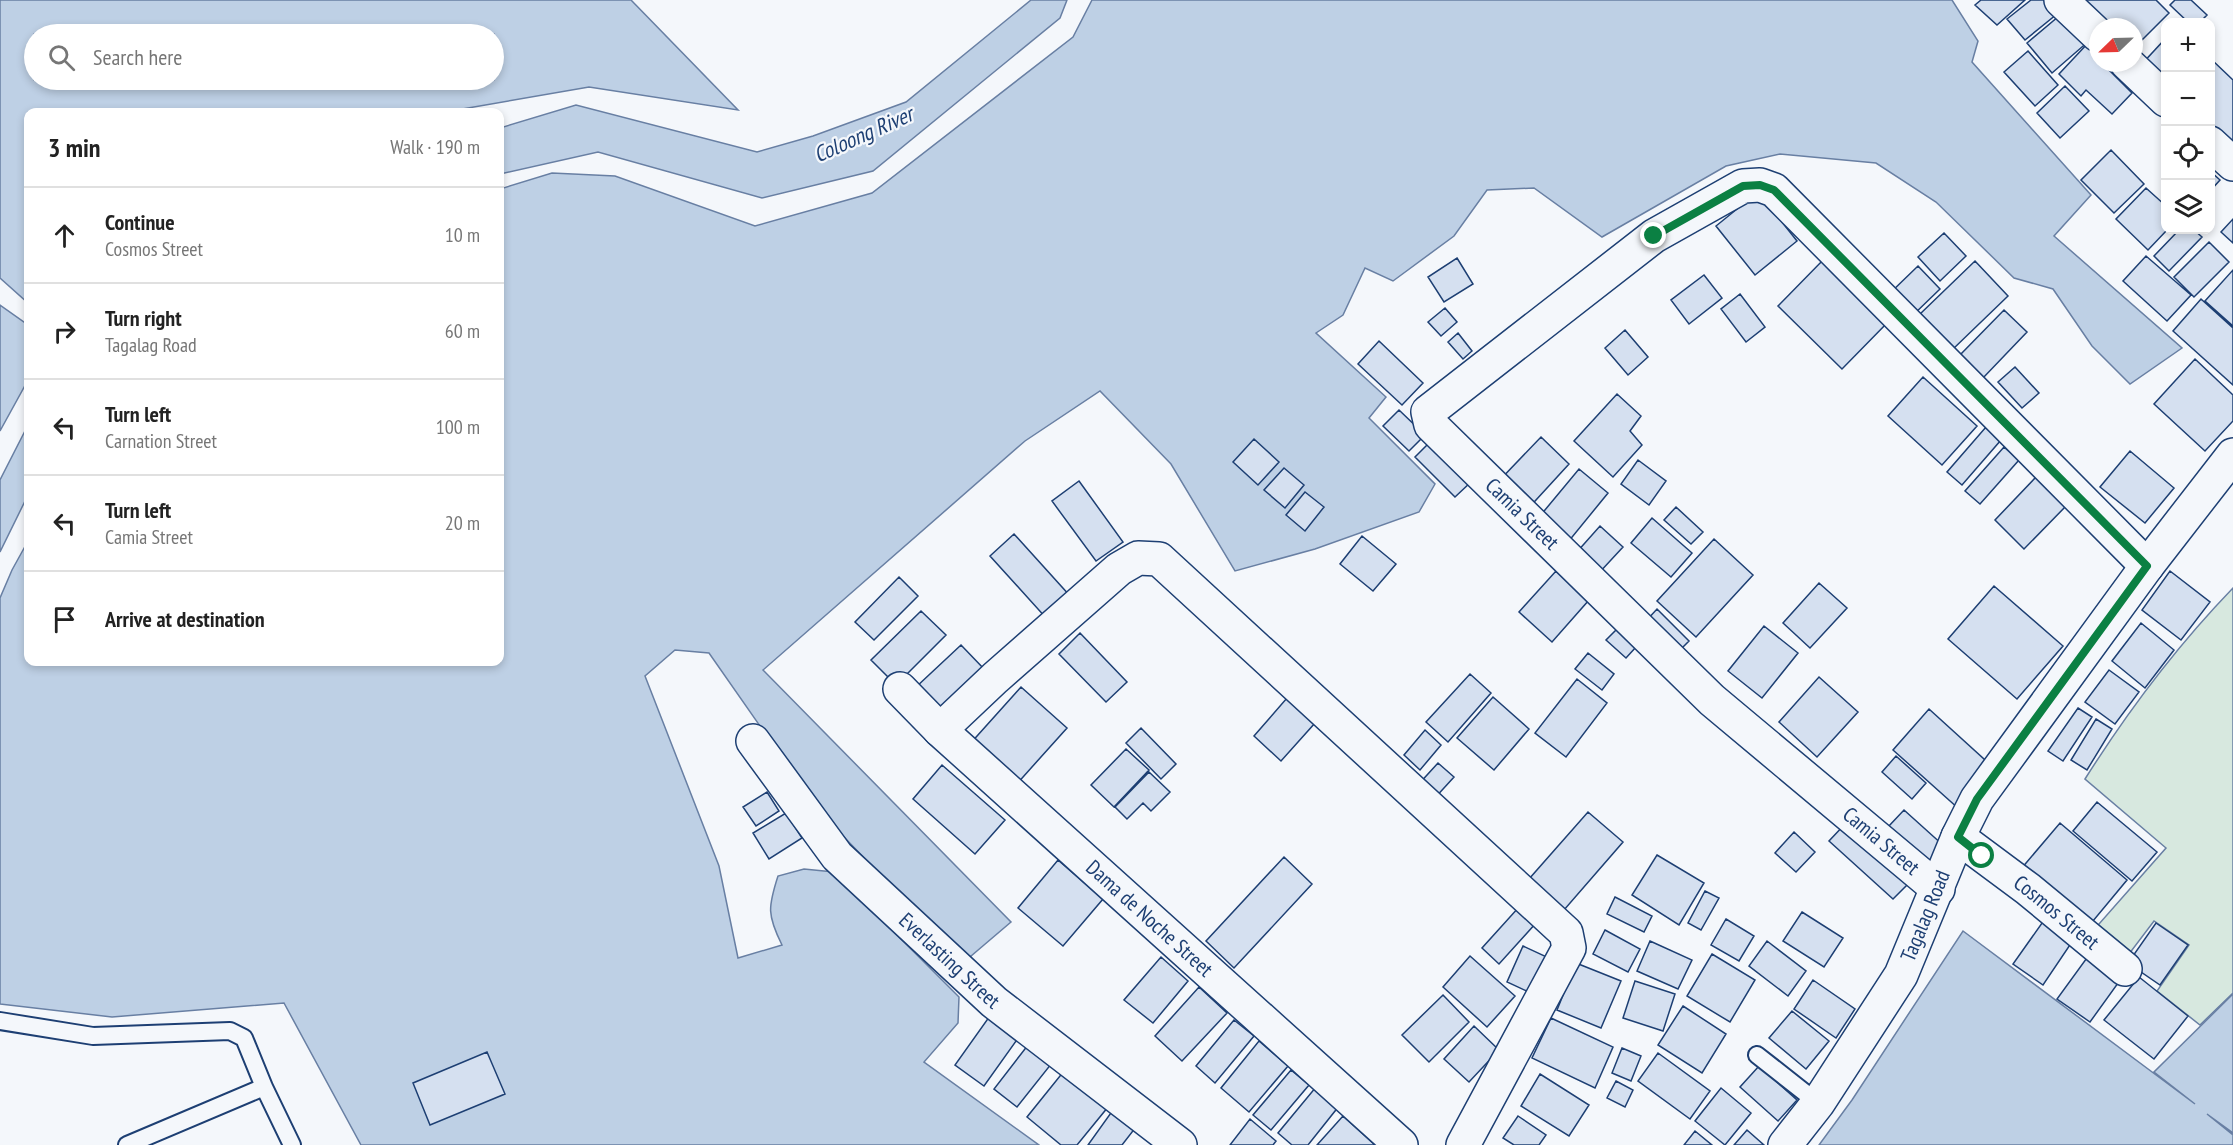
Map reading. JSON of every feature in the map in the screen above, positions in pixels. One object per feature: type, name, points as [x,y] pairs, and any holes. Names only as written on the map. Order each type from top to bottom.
[{"type":"street","points":[[2061,0],[2089,26]]},
{"type":"street","points":[[2136,72],[2161,95]]},
{"type":"street","points":[[2215,147],[2233,164]]},
{"type":"street","name":"Camia Street","points":[[1938,889],[1712,700],[1431,425],[1428,412],[1654,236],[1743,186],[1760,185],[1774,190],[2147,566]]},
{"type":"street","name":"Tagalag Road","points":[[1785,1145],[1818,1103],[1901,975],[1958,837],[1977,799],[2147,566],[2233,455]]},
{"type":"street","points":[[940,730],[995,678],[1119,569],[1138,558],[1159,560],[1566,933],[1569,948],[1463,1145]]},
{"type":"street","name":"Dama de Noche Street","points":[[900,689],[940,730],[1401,1145]]},
{"type":"street","name":"Everlasting Street","points":[[753,741],[837,856],[994,1002],[1180,1145]]},
{"type":"street","name":"Cosmos Street","points":[[1958,837],[2028,889],[2125,969]]},
{"type":"lane","points":[[0,1021],[93,1036],[230,1031],[244,1038],[264,1087],[292,1145]]},
{"type":"lane","points":[[1757,1055],[1818,1103]]},
{"type":"lane","points":[[127,1145],[264,1087]]},
{"type":"shaded area","points":[[2233,588],[2233,993],[2200,1025],[2157,991],[2189,945],[2154,921],[2126,958],[2091,933],[2166,848],[2085,779],[2154,680]]},
{"type":"water","points":[[0,0],[631,0],[738,110],[589,87],[468,108],[24,108],[24,299],[0,278]]},
{"type":"water","name":"Coloong River","points":[[1031,0],[1067,0],[1060,18],[873,171],[762,198],[598,152],[504,173],[504,127],[576,105],[757,152],[813,136],[906,102]]},
{"type":"water","points":[[1092,0],[1952,0],[1978,41],[1972,62],[2091,195],[2054,236],[2182,348],[2130,384],[2092,346],[2053,289],[2014,278],[1936,202],[1876,163],[1780,154],[1726,166],[1602,237],[1534,188],[1487,190],[1454,236],[1393,281],[1365,268],[1343,315],[1316,333],[1386,397],[1369,418],[1435,484],[1419,512],[1315,549],[1235,571],[1171,464],[1100,391],[1025,441],[763,670],[1011,922],[964,962],[820,812],[709,653],[675,650],[645,676],[719,866],[738,958],[782,945],[771,911],[772,896],[778,876],[804,869],[834,872],[959,997],[958,1023],[924,1062],[1039,1145],[361,1145],[284,1003],[112,1017],[0,1004],[0,598],[24,548],[24,666],[504,666],[504,188],[552,173],[615,176],[755,226],[872,193],[1073,37]]},
{"type":"water","points":[[0,305],[24,322],[24,387],[0,431]]},
{"type":"water","points":[[24,433],[24,503],[0,552],[0,480]]},
{"type":"water","points":[[1963,931],[2195,1104],[2154,1072],[2233,994],[2233,1133],[2207,1114],[2233,1135],[2233,1145],[1819,1145],[1852,1100]]},
{"type":"building","points":[[1981,0],[2025,0],[1997,25],[1975,5]]},
{"type":"building","points":[[2031,0],[2054,0],[2062,10],[2025,40],[2007,19]]},
{"type":"building","points":[[2067,0],[2156,0],[2169,13],[2161,18],[2161,21],[2143,39],[2143,18],[2089,19]]},
{"type":"building","points":[[2175,0],[2191,0],[2207,15],[2204,18],[2184,18],[2170,5]]},
{"type":"building","points":[[2065,11],[2089,39],[2052,73],[2027,43]]},
{"type":"building","points":[[2089,42],[2089,72],[2111,72],[2132,93],[2112,114],[2086,90],[2081,96],[2059,74]]},
{"type":"building","points":[[2161,43],[2161,85],[2143,69],[2143,63]]},
{"type":"building","points":[[2028,51],[2058,85],[2035,106],[2004,72]]},
{"type":"building","points":[[2215,63],[2233,80],[2233,151],[2215,135]]},
{"type":"building","points":[[2065,86],[2089,111],[2060,138],[2037,113]]},
{"type":"building","points":[[2111,150],[2144,184],[2114,213],[2081,180]]},
{"type":"building","points":[[2215,176],[2220,180],[2215,186]]},
{"type":"building","points":[[2146,188],[2161,202],[2161,234],[2163,234],[2148,250],[2116,219]]},
{"type":"building","points":[[1758,192],[1797,241],[1755,275],[1716,226]]},
{"type":"building","points":[[2233,219],[2233,243],[2221,232]]},
{"type":"building","points":[[1944,233],[1966,256],[1940,281],[1918,257]]},
{"type":"building","points":[[2175,234],[2199,234],[2202,237],[2169,271],[2154,256]]},
{"type":"building","points":[[2209,242],[2229,262],[2194,297],[2174,277]]},
{"type":"building","points":[[2146,256],[2191,295],[2167,321],[2123,281]]},
{"type":"building","points":[[1457,258],[1473,284],[1444,302],[1428,277]]},
{"type":"building","points":[[1824,259],[1888,322],[1842,369],[1778,306]]},
{"type":"building","points":[[1975,261],[2008,296],[1952,350],[1919,315]]},
{"type":"building","points":[[1918,266],[1940,289],[1910,318],[1888,295]]},
{"type":"building","points":[[2233,270],[2233,326],[2205,301]]},
{"type":"building","points":[[1704,275],[1722,298],[1689,324],[1671,300]]},
{"type":"building","points":[[1740,294],[1765,327],[1746,342],[1721,309]]},
{"type":"building","points":[[2201,299],[2233,328],[2233,385],[2173,331]]},
{"type":"building","points":[[1445,308],[1457,322],[1441,336],[1428,322]]},
{"type":"building","points":[[2004,310],[2027,332],[1983,378],[1960,355]]},
{"type":"building","points":[[1625,330],[1648,357],[1628,375],[1605,348]]},
{"type":"building","points":[[1458,333],[1472,351],[1463,359],[1448,342]]},
{"type":"building","points":[[1379,341],[1423,383],[1402,405],[1358,364]]},
{"type":"building","points":[[2195,359],[2233,395],[2233,421],[2205,451],[2154,404]]},
{"type":"building","points":[[2015,367],[2039,393],[2022,408],[1998,382]]},
{"type":"building","points":[[1923,377],[1977,426],[1942,465],[1888,416]]},
{"type":"building","points":[[1617,394],[1641,416],[1630,431],[1642,445],[1613,477],[1574,441]]},
{"type":"building","points":[[1399,410],[1425,435],[1409,451],[1383,426]]},
{"type":"building","points":[[1986,427],[2001,440],[1962,485],[1947,472]]},
{"type":"building","points":[[1541,437],[1569,464],[1525,512],[1496,484]]},
{"type":"building","points":[[1254,439],[1279,462],[1258,485],[1233,462]]},
{"type":"building","points":[[1431,441],[1472,481],[1455,497],[1415,457]]},
{"type":"building","points":[[2004,447],[2019,460],[1980,504],[1965,491]]},
{"type":"building","points":[[2130,451],[2174,488],[2145,523],[2100,487]]},
{"type":"building","points":[[1638,460],[1666,481],[1649,505],[1621,484]]},
{"type":"building","points":[[1284,468],[1304,485],[1285,508],[1264,490]]},
{"type":"building","points":[[1579,469],[1608,493],[1564,547],[1535,522]]},
{"type":"building","points":[[2036,477],[2066,506],[2024,549],[1995,520]]},
{"type":"building","points":[[1079,481],[1123,542],[1096,561],[1052,501]]},
{"type":"building","points":[[1305,492],[1324,507],[1305,531],[1286,515]]},
{"type":"building","points":[[1676,507],[1703,532],[1691,544],[1664,520]]},
{"type":"building","points":[[1652,518],[1692,553],[1671,577],[1631,543]]},
{"type":"building","points":[[1600,526],[1623,547],[1598,574],[1576,553]]},
{"type":"building","points":[[1014,534],[1071,597],[1047,619],[990,556]]},
{"type":"building","points":[[1362,536],[1396,564],[1373,591],[1340,564]]},
{"type":"building","points":[[1714,539],[1753,575],[1696,637],[1657,601]]},
{"type":"building","points":[[1556,571],[1589,600],[1552,642],[1519,612]]},
{"type":"building","points":[[2170,571],[2210,602],[2181,640],[2142,610]]},
{"type":"building","points":[[899,577],[918,596],[874,640],[855,622]]},
{"type":"building","points":[[1819,583],[1847,608],[1810,648],[1783,623]]},
{"type":"building","points":[[1994,586],[2063,646],[2017,699],[1948,639]]},
{"type":"building","points":[[1657,609],[1689,641],[1677,653],[1645,622]]},
{"type":"building","points":[[921,611],[946,635],[896,685],[871,660]]},
{"type":"building","points":[[2141,623],[2174,650],[2145,688],[2112,661]]},
{"type":"building","points":[[1764,626],[1798,653],[1762,698],[1728,671]]},
{"type":"building","points":[[1617,629],[1636,647],[1626,658],[1606,640]]},
{"type":"building","points":[[1080,633],[1127,682],[1106,702],[1059,654]]},
{"type":"building","points":[[961,645],[985,670],[939,714],[915,688]]},
{"type":"building","points":[[1588,653],[1614,674],[1602,690],[1575,669]]},
{"type":"building","points":[[2109,670],[2139,692],[2115,724],[2085,702]]},
{"type":"building","points":[[1470,674],[1491,693],[1448,742],[1426,722]]},
{"type":"building","points":[[1819,677],[1858,712],[1817,757],[1779,722]]},
{"type":"building","points":[[1577,679],[1607,703],[1566,757],[1535,733]]},
{"type":"building","points":[[1021,687],[1067,728],[1014,787],[969,745]]},
{"type":"building","points":[[1493,697],[1529,729],[1494,770],[1457,738]]},
{"type":"building","points":[[1287,698],[1315,723],[1281,761],[1254,736]]},
{"type":"building","points":[[2078,708],[2092,717],[2063,761],[2048,751]]},
{"type":"building","points":[[1929,709],[1995,769],[1959,809],[1893,750]]},
{"type":"building","points":[[2096,719],[2112,729],[2087,770],[2071,760]]},
{"type":"building","points":[[1141,728],[1176,764],[1161,779],[1126,743]]},
{"type":"building","points":[[1425,730],[1441,745],[1420,770],[1404,755]]},
{"type":"building","points":[[1126,749],[1149,770],[1114,807],[1091,785]]},
{"type":"building","points":[[1896,756],[1926,783],[1912,799],[1882,772]]},
{"type":"building","points":[[1438,763],[1454,777],[1433,800],[1417,786]]},
{"type":"building","points":[[942,765],[1005,820],[975,854],[913,799]]},
{"type":"building","points":[[1149,772],[1170,792],[1151,811],[1143,803],[1127,819],[1115,807]]},
{"type":"building","points":[[767,792],[779,811],[756,826],[743,807]]},
{"type":"building","points":[[2097,802],[2157,852],[2132,881],[2073,831]]},
{"type":"building","points":[[1904,810],[1944,846],[1929,864],[1888,827]]},
{"type":"building","points":[[1588,812],[1623,842],[1564,910],[1529,879]]},
{"type":"building","points":[[786,813],[802,838],[769,859],[753,833]]},
{"type":"building","points":[[2060,823],[2127,880],[2088,927],[2021,869]]},
{"type":"building","points":[[1845,824],[1909,883],[1893,899],[1829,841]]},
{"type":"building","points":[[1794,832],[1815,852],[1796,872],[1775,853]]},
{"type":"building","points":[[1657,855],[1704,883],[1679,925],[1632,895]]},
{"type":"building","points":[[1284,857],[1312,884],[1234,968],[1206,941]]},
{"type":"building","points":[[1058,860],[1103,899],[1063,946],[1018,908]]},
{"type":"building","points":[[1705,891],[1719,898],[1701,930],[1688,923]]},
{"type":"building","points":[[1615,897],[1652,916],[1644,932],[1607,914]]},
{"type":"building","points":[[1519,907],[1536,923],[1499,964],[1482,948]]},
{"type":"building","points":[[1802,912],[1843,938],[1824,967],[1783,941]]},
{"type":"building","points":[[2047,916],[2076,936],[2043,985],[2013,964]]},
{"type":"building","points":[[1726,919],[1754,936],[1739,961],[1711,945]]},
{"type":"building","points":[[2156,923],[2188,945],[2160,985],[2128,963]]},
{"type":"building","points":[[1605,930],[1640,949],[1628,972],[1593,954]]},
{"type":"building","points":[[1650,941],[1692,960],[1678,989],[1637,971]]},
{"type":"building","points":[[1767,941],[1806,971],[1788,996],[1749,966]]},
{"type":"building","points":[[1523,946],[1549,958],[1533,994],[1507,982]]},
{"type":"building","points":[[1712,954],[1755,980],[1730,1022],[1687,996]]},
{"type":"building","points":[[2089,955],[2121,979],[2090,1022],[2057,999]]},
{"type":"building","points":[[1470,956],[1515,996],[1487,1027],[1443,987]]},
{"type":"building","points":[[1161,957],[1188,981],[1153,1023],[1124,1000]]},
{"type":"building","points":[[1576,963],[1621,981],[1601,1028],[1557,1010]]},
{"type":"building","points":[[2139,977],[2188,1016],[2154,1059],[2104,1020]]},
{"type":"building","points":[[1813,980],[1855,1009],[1836,1038],[1794,1009]]},
{"type":"building","points":[[1635,981],[1675,994],[1663,1031],[1623,1018]]},
{"type":"building","points":[[1199,987],[1227,1013],[1182,1061],[1155,1036]]},
{"type":"building","points":[[1443,995],[1469,1022],[1429,1062],[1402,1035]]},
{"type":"building","points":[[1683,1006],[1726,1034],[1702,1073],[1658,1045]]},
{"type":"building","points":[[1792,1011],[1829,1041],[1806,1069],[1769,1038]]},
{"type":"building","points":[[992,1013],[1021,1034],[984,1086],[955,1065]]},
{"type":"building","points":[[1551,1018],[1613,1047],[1595,1088],[1532,1058]]},
{"type":"building","points":[[1234,1020],[1254,1036],[1215,1083],[1196,1066]]},
{"type":"building","points":[[1474,1026],[1499,1050],[1469,1082],[1444,1059]]},
{"type":"building","points":[[1259,1041],[1288,1066],[1249,1112],[1221,1088]]},
{"type":"building","points":[[1028,1045],[1052,1063],[1017,1107],[994,1089]]},
{"type":"building","points":[[1622,1048],[1641,1056],[1631,1081],[1612,1073]]},
{"type":"building","points":[[487,1052],[505,1094],[430,1125],[413,1083]]},
{"type":"building","points":[[1658,1053],[1710,1091],[1690,1119],[1638,1081]]},
{"type":"building","points":[[1759,1066],[1797,1100],[1778,1121],[1740,1087]]},
{"type":"building","points":[[1291,1070],[1309,1085],[1271,1130],[1253,1115]]},
{"type":"building","points":[[1064,1071],[1108,1107],[1077,1145],[1061,1145],[1027,1117]]},
{"type":"building","points":[[1540,1074],[1589,1105],[1569,1136],[1521,1106]]},
{"type":"building","points":[[1616,1081],[1633,1090],[1625,1107],[1607,1098]]},
{"type":"building","points":[[1316,1087],[1339,1106],[1308,1145],[1292,1145],[1278,1133]]},
{"type":"building","points":[[1721,1088],[1751,1113],[1725,1145],[1695,1121]]},
{"type":"building","points":[[1113,1110],[1136,1127],[1122,1145],[1088,1145]]},
{"type":"building","points":[[1343,1116],[1375,1145],[1317,1145]]},
{"type":"building","points":[[1518,1116],[1546,1135],[1539,1145],[1514,1145],[1503,1138]]},
{"type":"building","points":[[1250,1119],[1276,1141],[1273,1145],[1230,1145]]},
{"type":"building","points":[[1747,1130],[1764,1145],[1734,1145]]},
{"type":"building","points":[[1695,1131],[1712,1145],[1684,1145]]},
{"type":"route","points":[[1654,236],[1743,186],[1760,185],[1774,190],[2147,566],[1977,799],[1958,837],[1982,856]]}]
